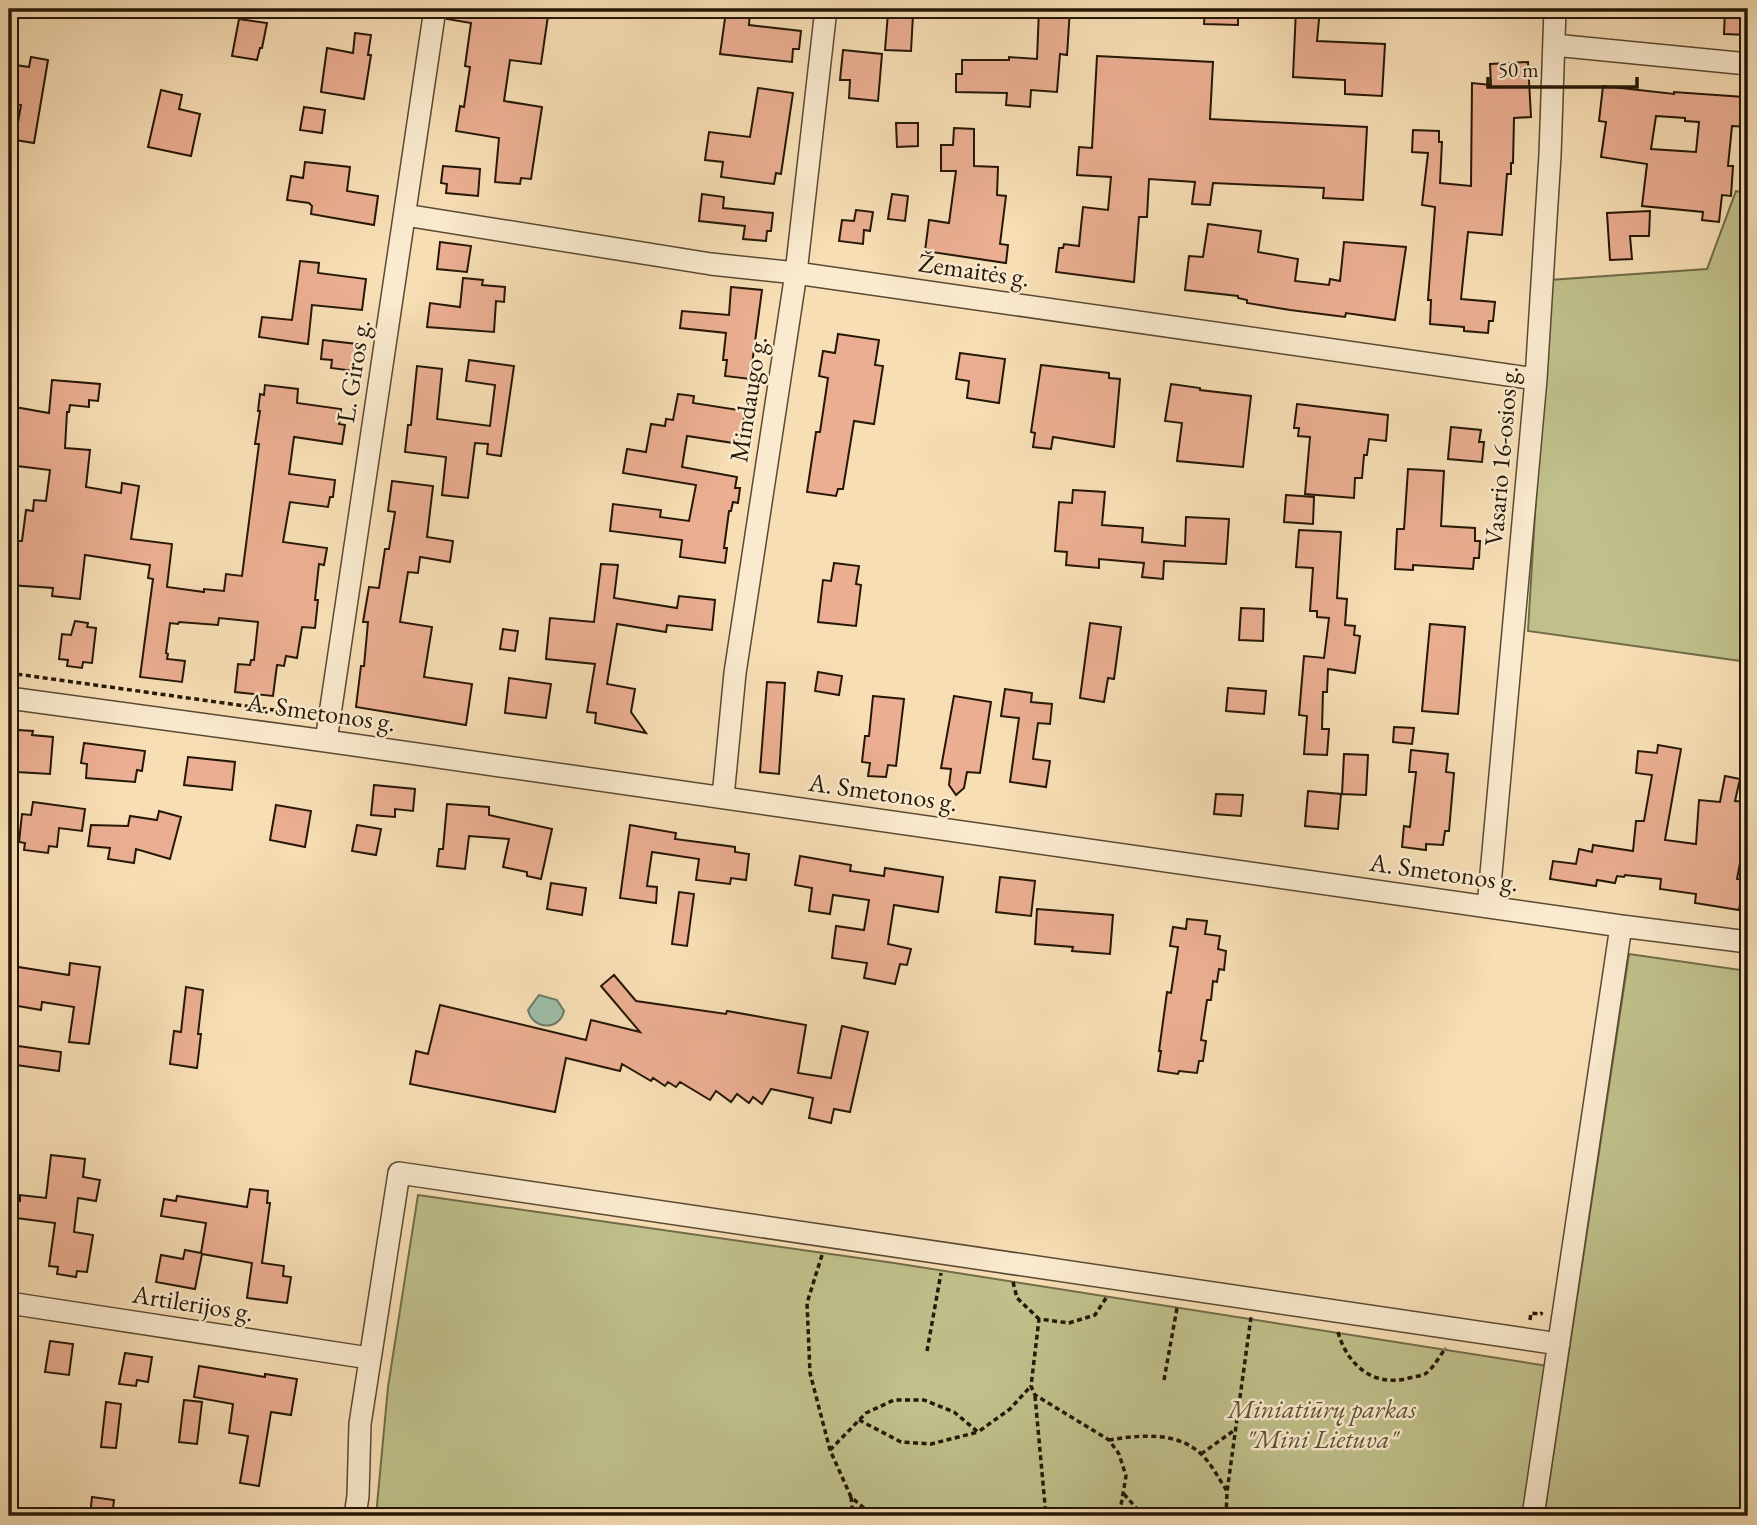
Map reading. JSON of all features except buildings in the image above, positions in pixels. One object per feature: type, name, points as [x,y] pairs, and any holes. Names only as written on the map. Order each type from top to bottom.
[{"type":"street","name":"L. Giros g.","points":[[326,741],[435,9]]},
{"type":"street","name":"Mindaugo g.","points":[[723,797],[735,673],[796,273],[826,9]]},
{"type":"street","name":"Vasario 16-osios g.","points":[[1488,907],[1536,379],[1549,168],[1555,9]]},
{"type":"street","points":[[1554,45],[1748,64]]},
{"type":"street","name":"Žemaitės g.","points":[[405,215],[711,264],[796,273],[1536,379]]},
{"type":"street","name":"A. Smetonos g.","points":[[9,698],[1748,942]]},
{"type":"street","points":[[1533,1516],[1621,926]]},
{"type":"street","points":[[355,1516],[360,1424],[399,1173],[1559,1344]]},
{"type":"street","name":"Artilerijos g.","points":[[9,1303],[369,1358]]},
{"type":"path","points":[[9,673],[330,718]]},
{"type":"path","points":[[827,1236],[807,1303],[810,1373],[830,1450],[851,1497],[853,1516]]},
{"type":"path","points":[[927,1351],[942,1268]]},
{"type":"path","points":[[1012,1278],[1017,1298],[1039,1319],[1069,1323],[1095,1315],[1111,1292]]},
{"type":"path","points":[[1528,1339],[1531,1313],[1541,1314],[1543,1300]]},
{"type":"path","points":[[1164,1380],[1178,1303]]},
{"type":"path","points":[[1226,1516],[1251,1315]]},
{"type":"path","points":[[1039,1319],[1031,1385],[1035,1395],[1046,1516]]},
{"type":"path","points":[[1337,1327],[1348,1357],[1359,1369],[1377,1379],[1397,1382],[1426,1374],[1449,1343]]},
{"type":"path","points":[[859,1420],[901,1442],[931,1444],[978,1432],[1010,1409],[1031,1385]]},
{"type":"path","points":[[1035,1395],[1109,1440],[1119,1454],[1126,1476],[1120,1511],[1116,1516]]},
{"type":"path","points":[[830,1450],[866,1413],[894,1400],[924,1400],[954,1412],[978,1432]]},
{"type":"path","points":[[1201,1454],[1236,1429]]},
{"type":"path","points":[[1109,1440],[1134,1436],[1179,1441],[1201,1454],[1227,1492]]},
{"type":"path","points":[[1123,1494],[1143,1516]]},
{"type":"path","points":[[851,1497],[873,1516]]},
{"type":"green space","points":[[1736,191],[1748,194],[1748,662],[1528,631],[1549,280],[1707,269]]},
{"type":"green space","points":[[1629,954],[1748,971],[1748,1516],[1544,1516]]},
{"type":"green space","name":"Miniatiūrų parkas \"Mini Lietuva\"","points":[[418,1195],[894,1263],[1548,1366],[1526,1516],[376,1516],[388,1387]]},
{"type":"shaded area","points":[[539,995],[557,1000],[564,1011],[557,1022],[546,1026],[530,1016],[528,1010]]}]
